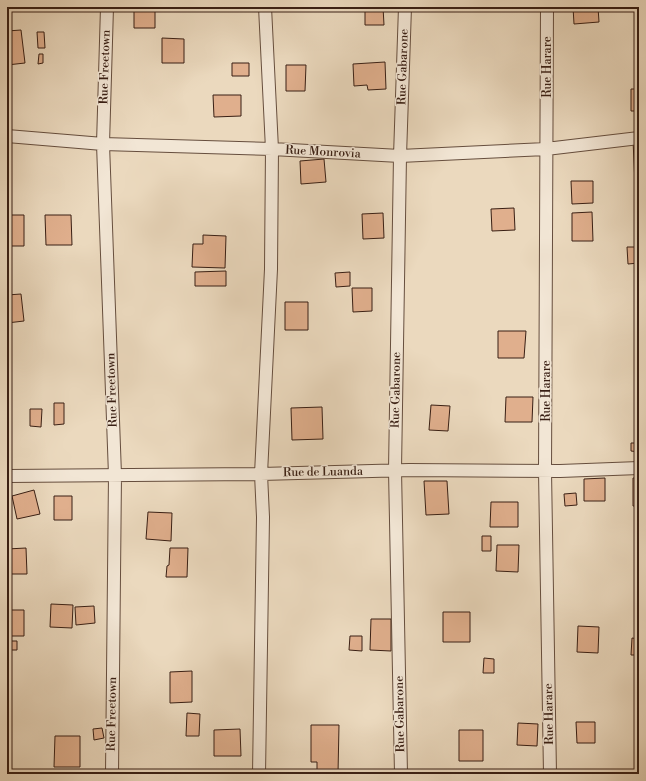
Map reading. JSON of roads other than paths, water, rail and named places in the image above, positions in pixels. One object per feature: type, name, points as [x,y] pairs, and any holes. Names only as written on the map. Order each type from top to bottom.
[{"type":"street","name":"Rue Freetown","points":[[107,7],[103,144],[115,475],[112,774]]},
{"type":"street","points":[[259,774],[263,517],[261,474],[271,269],[272,149],[265,7]]},
{"type":"street","name":"Rue Gabarone","points":[[401,774],[395,470],[400,156],[405,7]]},
{"type":"street","name":"Rue Harare","points":[[547,7],[546,471],[550,774]]},
{"type":"street","name":"Rue Monrovia","points":[[7,136],[103,144],[272,149],[400,156],[546,149],[639,138]]},
{"type":"street","name":"Rue de Luanda","points":[[7,476],[261,474],[395,470],[546,471],[639,468]]}]
